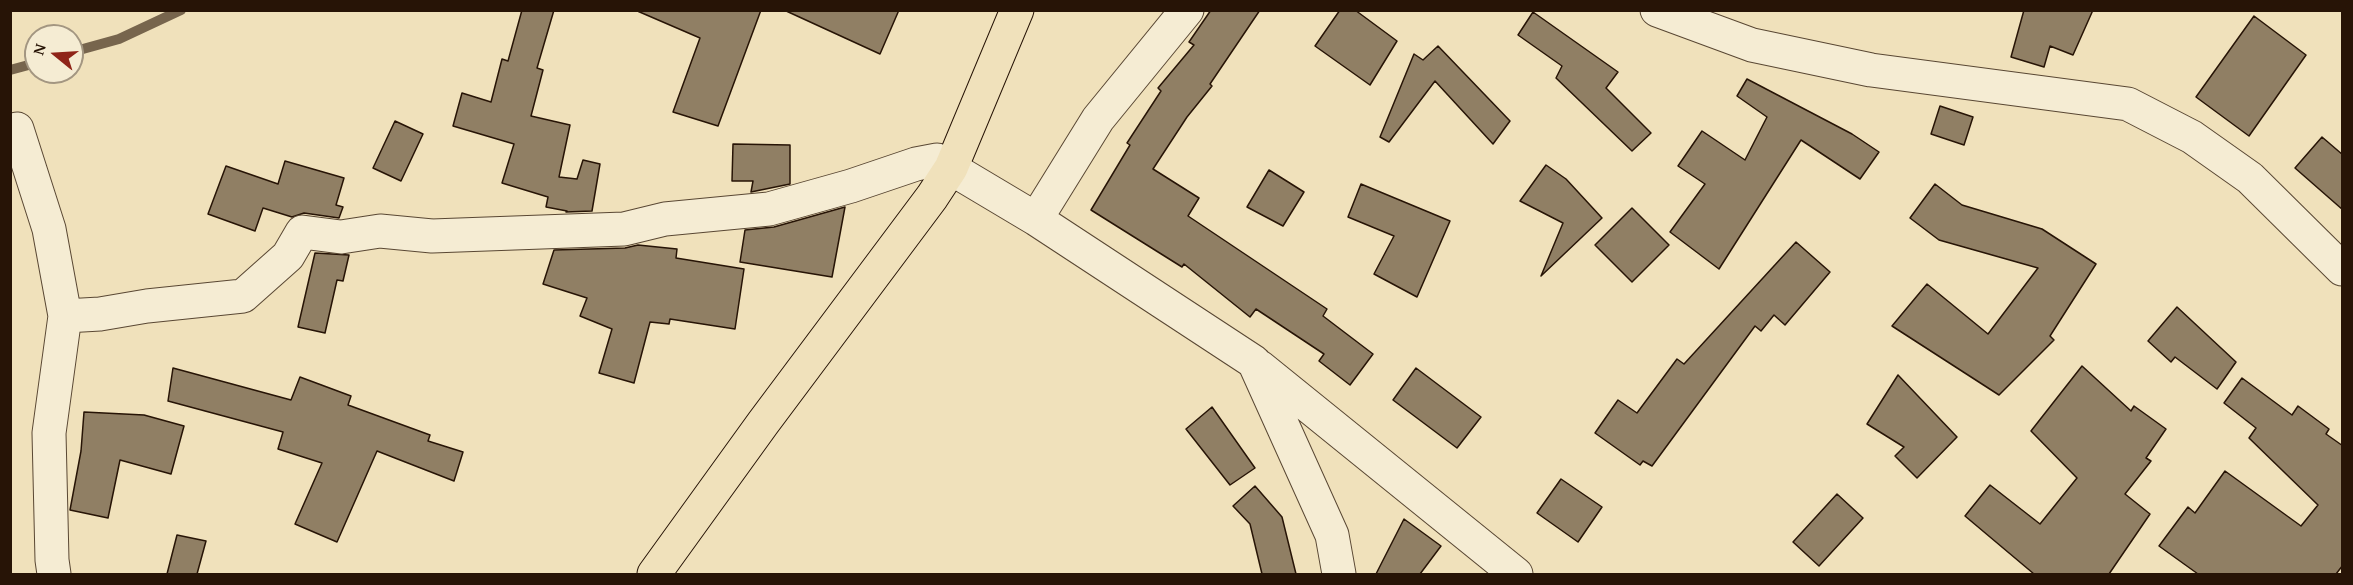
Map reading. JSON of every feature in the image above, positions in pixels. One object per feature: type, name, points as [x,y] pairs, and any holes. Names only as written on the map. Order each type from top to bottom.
[{"type":"main road","points":[[654,574],[951,168],[1017,10]]},
{"type":"street","points":[[1036,219],[1098,119],[1187,10]]},
{"type":"street","points":[[1658,10],[1752,45],[1871,70],[2128,104],[2192,137],[2250,178],[2343,269]]},
{"type":"street","points":[[16,129],[49,229],[65,316],[49,433],[54,574]]},
{"type":"street","points":[[65,316],[100,314],[147,306],[243,296],[288,256],[302,232],[341,237],[380,231],[432,236],[624,229],[665,219],[769,209],[851,186],[916,164],[938,160],[1036,219],[1254,362],[1516,574]]},
{"type":"street","points":[[1254,362],[1332,535],[1339,574]]},
{"type":"building","points":[[522,10],[554,10],[537,68],[543,70],[531,116],[570,125],[559,177],[577,179],[583,160],[600,164],[592,211],[566,212],[546,207],[548,197],[502,183],[514,144],[453,126],[462,93],[491,102],[502,59],[508,61]]},
{"type":"building","points":[[635,10],[761,10],[718,126],[673,112],[700,38]]},
{"type":"building","points":[[784,10],[899,10],[880,54]]},
{"type":"building","points":[[1211,10],[1260,10],[1210,84],[1212,86],[1187,117],[1153,169],[1199,198],[1188,216],[1327,309],[1323,316],[1373,354],[1350,385],[1319,361],[1324,354],[1256,309],[1250,317],[1184,264],[1182,267],[1091,210],[1130,145],[1127,143],[1161,91],[1158,88],[1194,45],[1189,42]]},
{"type":"building","points":[[1340,10],[1355,10],[1397,41],[1370,85],[1315,46]]},
{"type":"building","points":[[2024,10],[2093,10],[2073,55],[2050,46],[2044,67],[2011,57]]},
{"type":"building","points":[[1533,12],[1618,72],[1606,88],[1651,133],[1632,151],[1556,78],[1562,66],[1518,35]]},
{"type":"building","points":[[2254,16],[2306,55],[2249,136],[2196,97]]},
{"type":"building","points":[[1438,46],[1510,121],[1493,144],[1435,81],[1389,142],[1380,137],[1414,54],[1423,60]]},
{"type":"building","points":[[1747,79],[1852,134],[1879,152],[1860,179],[1801,140],[1719,269],[1670,232],[1705,184],[1678,166],[1702,131],[1745,160],[1767,117],[1737,96]]},
{"type":"building","points":[[1940,106],[1973,117],[1964,145],[1931,134]]},
{"type":"building","points":[[395,121],[423,134],[401,181],[373,168]]},
{"type":"building","points":[[2322,137],[2343,155],[2343,210],[2295,168]]},
{"type":"building","points":[[733,144],[790,145],[790,184],[751,192],[753,181],[732,181]]},
{"type":"building","points":[[285,161],[344,178],[336,205],[343,207],[339,218],[304,213],[292,217],[263,208],[255,231],[208,214],[226,166],[278,184]]},
{"type":"building","points":[[1546,165],[1566,179],[1602,218],[1541,276],[1563,223],[1520,201]]},
{"type":"building","points":[[1269,170],[1304,192],[1283,226],[1247,207]]},
{"type":"building","points":[[1361,184],[1450,221],[1417,297],[1374,274],[1394,236],[1348,217]]},
{"type":"building","points":[[1935,184],[1962,205],[2042,229],[2096,264],[2050,336],[2054,340],[1999,395],[1892,326],[1927,284],[1988,334],[2038,268],[1939,240],[1910,218]]},
{"type":"building","points":[[845,207],[832,277],[740,262],[745,230],[774,227]]},
{"type":"building","points":[[1632,208],[1669,245],[1632,282],[1595,245]]},
{"type":"building","points":[[1796,242],[1830,272],[1785,325],[1774,315],[1761,331],[1755,326],[1652,466],[1643,461],[1640,465],[1595,433],[1618,400],[1637,413],[1677,359],[1684,364]]},
{"type":"building","points":[[638,245],[677,249],[676,258],[744,269],[735,329],[670,319],[669,324],[650,322],[634,383],[599,373],[612,329],[580,316],[587,298],[543,284],[554,250],[625,248]]},
{"type":"building","points":[[315,253],[349,255],[343,281],[337,280],[325,333],[298,327]]},
{"type":"building","points":[[2177,307],[2236,362],[2217,389],[2175,357],[2171,362],[2148,341]]},
{"type":"building","points":[[2082,366],[2131,411],[2134,406],[2166,429],[2146,458],[2151,461],[2125,494],[2150,514],[2109,574],[2034,574],[1965,516],[1990,485],[2040,524],[2077,478],[2031,431]]},
{"type":"building","points":[[173,368],[291,400],[300,377],[351,396],[348,405],[430,435],[428,441],[463,452],[454,481],[377,451],[337,542],[295,524],[322,463],[278,449],[283,432],[168,401]]},
{"type":"building","points":[[1416,368],[1481,417],[1457,448],[1393,400]]},
{"type":"building","points":[[1898,375],[1957,437],[1917,478],[1895,456],[1904,447],[1867,424]]},
{"type":"building","points":[[2242,378],[2292,415],[2298,406],[2329,429],[2326,434],[2343,446],[2343,565],[2336,574],[2198,574],[2159,546],[2188,507],[2195,513],[2225,471],[2301,526],[2318,505],[2249,438],[2256,428],[2224,403]]},
{"type":"building","points":[[1212,407],[1255,468],[1230,485],[1186,429]]},
{"type":"building","points":[[84,412],[144,415],[184,426],[171,474],[120,460],[108,518],[70,510],[81,451]]},
{"type":"building","points":[[1561,479],[1602,507],[1578,542],[1537,513]]},
{"type":"building","points":[[1255,486],[1282,517],[1296,574],[1262,574],[1250,524],[1233,506]]},
{"type":"building","points":[[1837,494],[1863,518],[1819,566],[1793,542]]},
{"type":"building","points":[[1404,519],[1441,546],[1420,574],[1376,574]]},
{"type":"building","points":[[177,535],[206,541],[197,574],[167,574]]},
{"type":"waterway","points":[[84,49],[119,39],[181,10]]},
{"type":"waterway","points":[[10,70],[24,66]]}]
